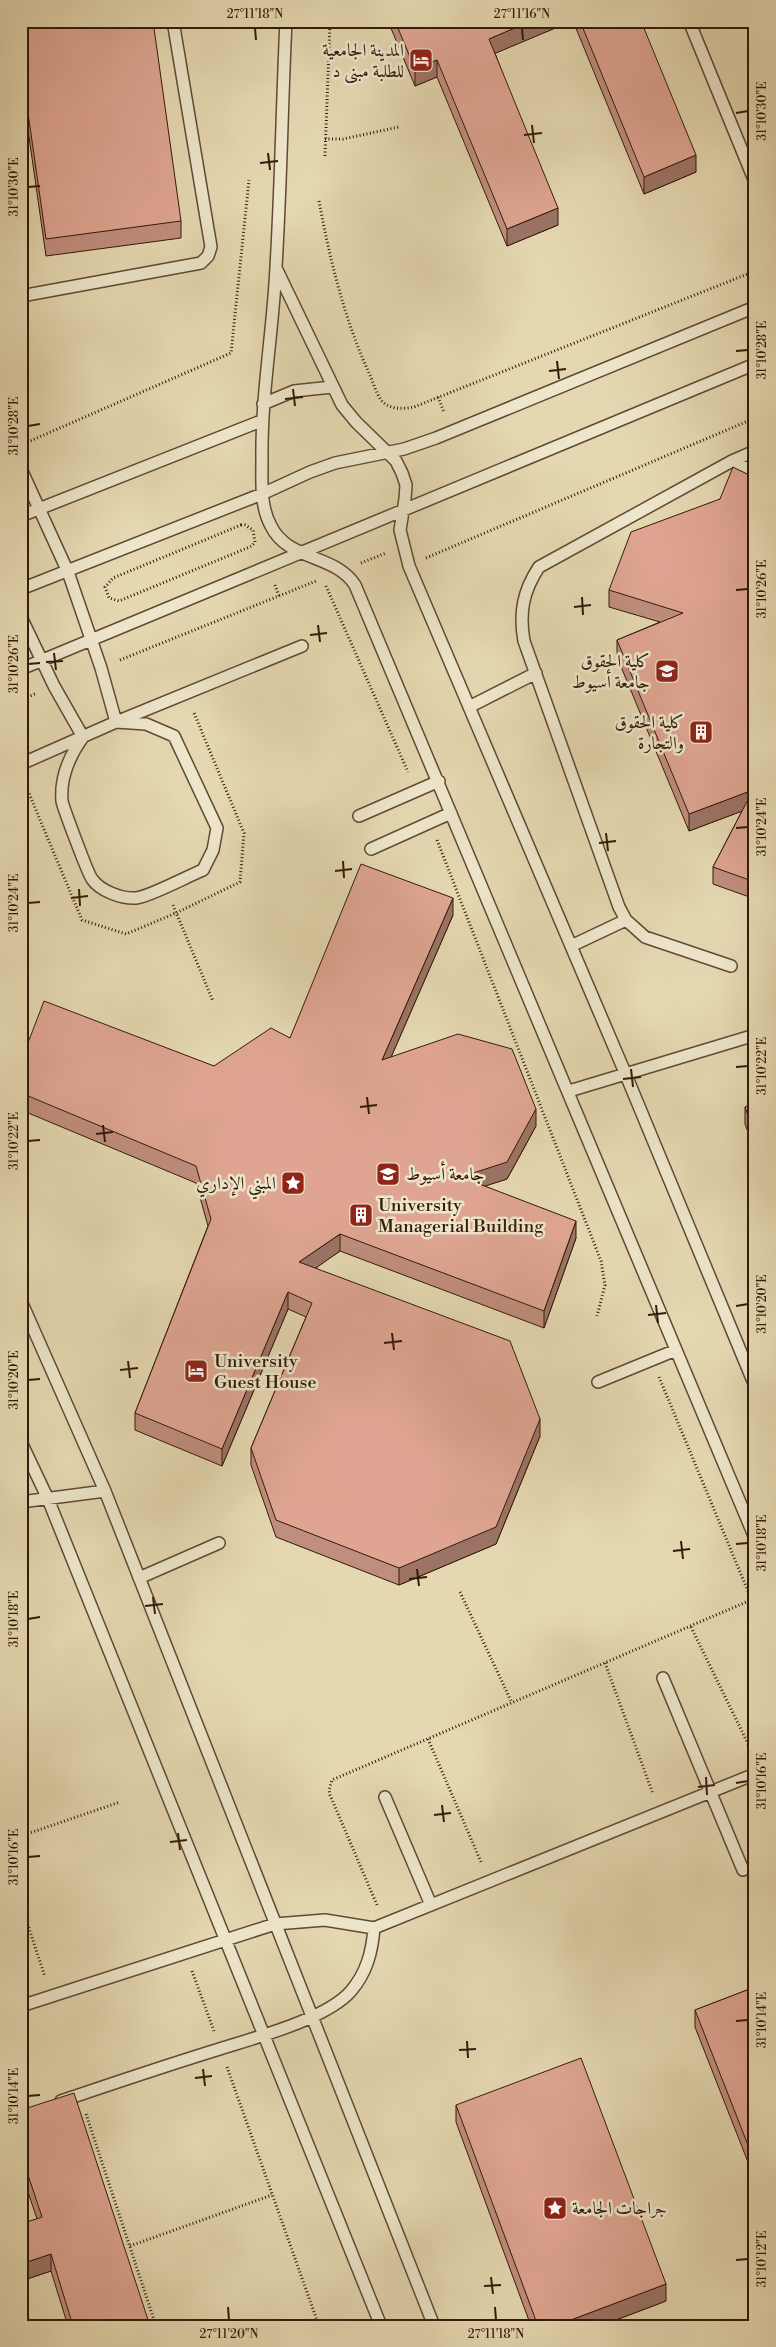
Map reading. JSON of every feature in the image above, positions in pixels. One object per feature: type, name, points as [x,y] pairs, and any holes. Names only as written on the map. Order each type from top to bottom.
[{"type":"lane","points":[[21,296],[201,262],[208,256],[210,247],[174,21]]},
{"type":"lane","points":[[286,21],[276,268],[262,404],[262,494],[267,519],[272,530],[298,552],[343,570],[356,585],[755,1538]]},
{"type":"lane","points":[[689,21],[755,182]]},
{"type":"lane","points":[[276,268],[342,405],[356,422],[396,461],[406,485],[406,499],[402,510],[401,539],[409,566],[626,1075],[755,1386]]},
{"type":"lane","points":[[21,590],[335,463],[388,452],[436,438],[755,307]]},
{"type":"lane","points":[[21,669],[298,552],[755,364]]},
{"type":"lane","points":[[262,404],[294,391],[332,387]]},
{"type":"lane","points":[[21,516],[262,422]]},
{"type":"lane","points":[[731,966],[645,937],[626,920],[619,906],[524,641],[521,616],[526,591],[539,567],[732,461],[755,451]]},
{"type":"lane","points":[[732,461],[755,471]]},
{"type":"lane","points":[[21,469],[68,572],[101,668],[116,722]]},
{"type":"lane","points":[[21,617],[41,661],[83,737]]},
{"type":"lane","points":[[21,764],[116,722],[302,646]]},
{"type":"lane","points":[[469,707],[536,673]]},
{"type":"lane","points":[[83,737],[73,751],[67,767],[62,802],[92,879],[105,890],[120,896],[137,898],[203,870],[213,850],[217,828],[174,736],[146,724],[116,722]]},
{"type":"lane","points":[[359,816],[438,781]]},
{"type":"lane","points":[[371,849],[452,813]]},
{"type":"lane","points":[[571,946],[626,920]]},
{"type":"lane","points":[[568,1090],[626,1075],[755,1035]]},
{"type":"lane","points":[[21,1301],[104,1492],[139,1578],[434,2326]]},
{"type":"lane","points":[[598,1382],[676,1350]]},
{"type":"lane","points":[[21,1442],[48,1499],[381,2326]]},
{"type":"lane","points":[[21,1502],[104,1492]]},
{"type":"lane","points":[[139,1578],[219,1543]]},
{"type":"lane","points":[[664,1678],[743,1870]]},
{"type":"lane","points":[[21,2006],[275,1924],[325,1920],[374,1928],[755,1774]]},
{"type":"lane","points":[[385,1797],[431,1905]]},
{"type":"lane","points":[[46,2105],[263,2034],[333,2006],[355,1985],[364,1973],[372,1951],[374,1928]]},
{"type":"path","points":[[325,156],[330,21]]},
{"type":"path","points":[[326,140],[343,139],[398,127]]},
{"type":"path","points":[[21,445],[231,353],[249,180]]},
{"type":"path","points":[[320,201],[329,252],[342,303],[360,353],[382,401],[403,409],[414,407],[755,272]]},
{"type":"path","points":[[343,570],[387,552],[395,572],[755,418]]},
{"type":"path","points":[[241,525],[246,525],[253,530],[255,542],[252,546],[120,601],[108,598],[106,592],[106,587],[113,578],[241,525]]},
{"type":"path","points":[[101,668],[323,579],[416,791]]},
{"type":"path","points":[[21,776],[82,920],[126,934],[176,913],[240,882],[244,833],[186,694]]},
{"type":"path","points":[[430,822],[601,1261],[605,1285],[597,1316]]},
{"type":"path","points":[[176,913],[213,1001]]},
{"type":"path","points":[[652,1360],[755,1608]]},
{"type":"path","points":[[460,1592],[512,1703]]},
{"type":"path","points":[[385,1923],[330,1795],[330,1785],[337,1777],[751,1600]]},
{"type":"path","points":[[691,1627],[755,1757]]},
{"type":"path","points":[[605,1664],[660,1812]]},
{"type":"path","points":[[428,1739],[489,1881]]},
{"type":"path","points":[[21,1836],[120,1802]]},
{"type":"path","points":[[21,1904],[46,1977]]},
{"type":"path","points":[[186,1953],[319,2326]]},
{"type":"path","points":[[38,1980],[54,1974]]},
{"type":"path","points":[[80,2094],[156,2326]]},
{"type":"path","points":[[130,2246],[272,2195]]},
{"type":"building","points":[[21,21],[153,21],[181,221],[46,239],[21,64]]},
{"type":"building","points":[[395,21],[531,21],[489,39],[558,208],[507,229],[437,60],[415,69]]},
{"type":"building","points":[[580,21],[641,21],[696,155],[644,177]]},
{"type":"building","name":"كلية الحقوق والتجارة","points":[[733,467],[755,478],[755,882],[713,867],[753,790],[689,814],[617,640],[683,613],[609,590],[631,532],[720,499]]},
{"type":"building","name":"University Managerial Building","points":[[361,864],[453,898],[382,1060],[458,1034],[512,1049],[536,1109],[507,1162],[461,1177],[576,1221],[544,1311],[340,1234],[299,1262],[510,1341],[540,1419],[496,1527],[399,1568],[276,1520],[251,1448],[312,1303],[288,1292],[222,1449],[135,1413],[211,1219],[196,1166],[21,1093],[21,1061],[44,1001],[214,1066],[271,1028],[290,1038]]},
{"type":"building","points":[[755,1103],[755,1135],[745,1107]]},
{"type":"building","points":[[21,1932],[27,1952],[21,1954]]},
{"type":"building","points":[[755,1987],[755,2163],[695,2010]]},
{"type":"building","points":[[581,2058],[666,2284],[555,2326],[538,2326],[456,2105]]},
{"type":"building","points":[[74,2093],[150,2326],[73,2326],[51,2254],[21,2264],[21,2224],[42,2217],[21,2154],[21,2110]]},
{"type":"place","name":"المدينة الجامعية للطلبة مبنى د","points":[[421,60]]},
{"type":"place","name":"كلية الحقوق جامعة أسيوط","points":[[667,671]]},
{"type":"place","name":"كلية الحقوق والتجارة","points":[[701,732]]},
{"type":"place","name":"جامعة أسيوط","points":[[388,1174]]},
{"type":"place","name":"المبني الإداري","points":[[293,1183]]},
{"type":"place","name":"University Managerial Building","points":[[361,1215]]},
{"type":"place","name":"University Guest House","points":[[196,1371]]},
{"type":"place","name":"جراجات الجامعة","points":[[555,2208]]}]
